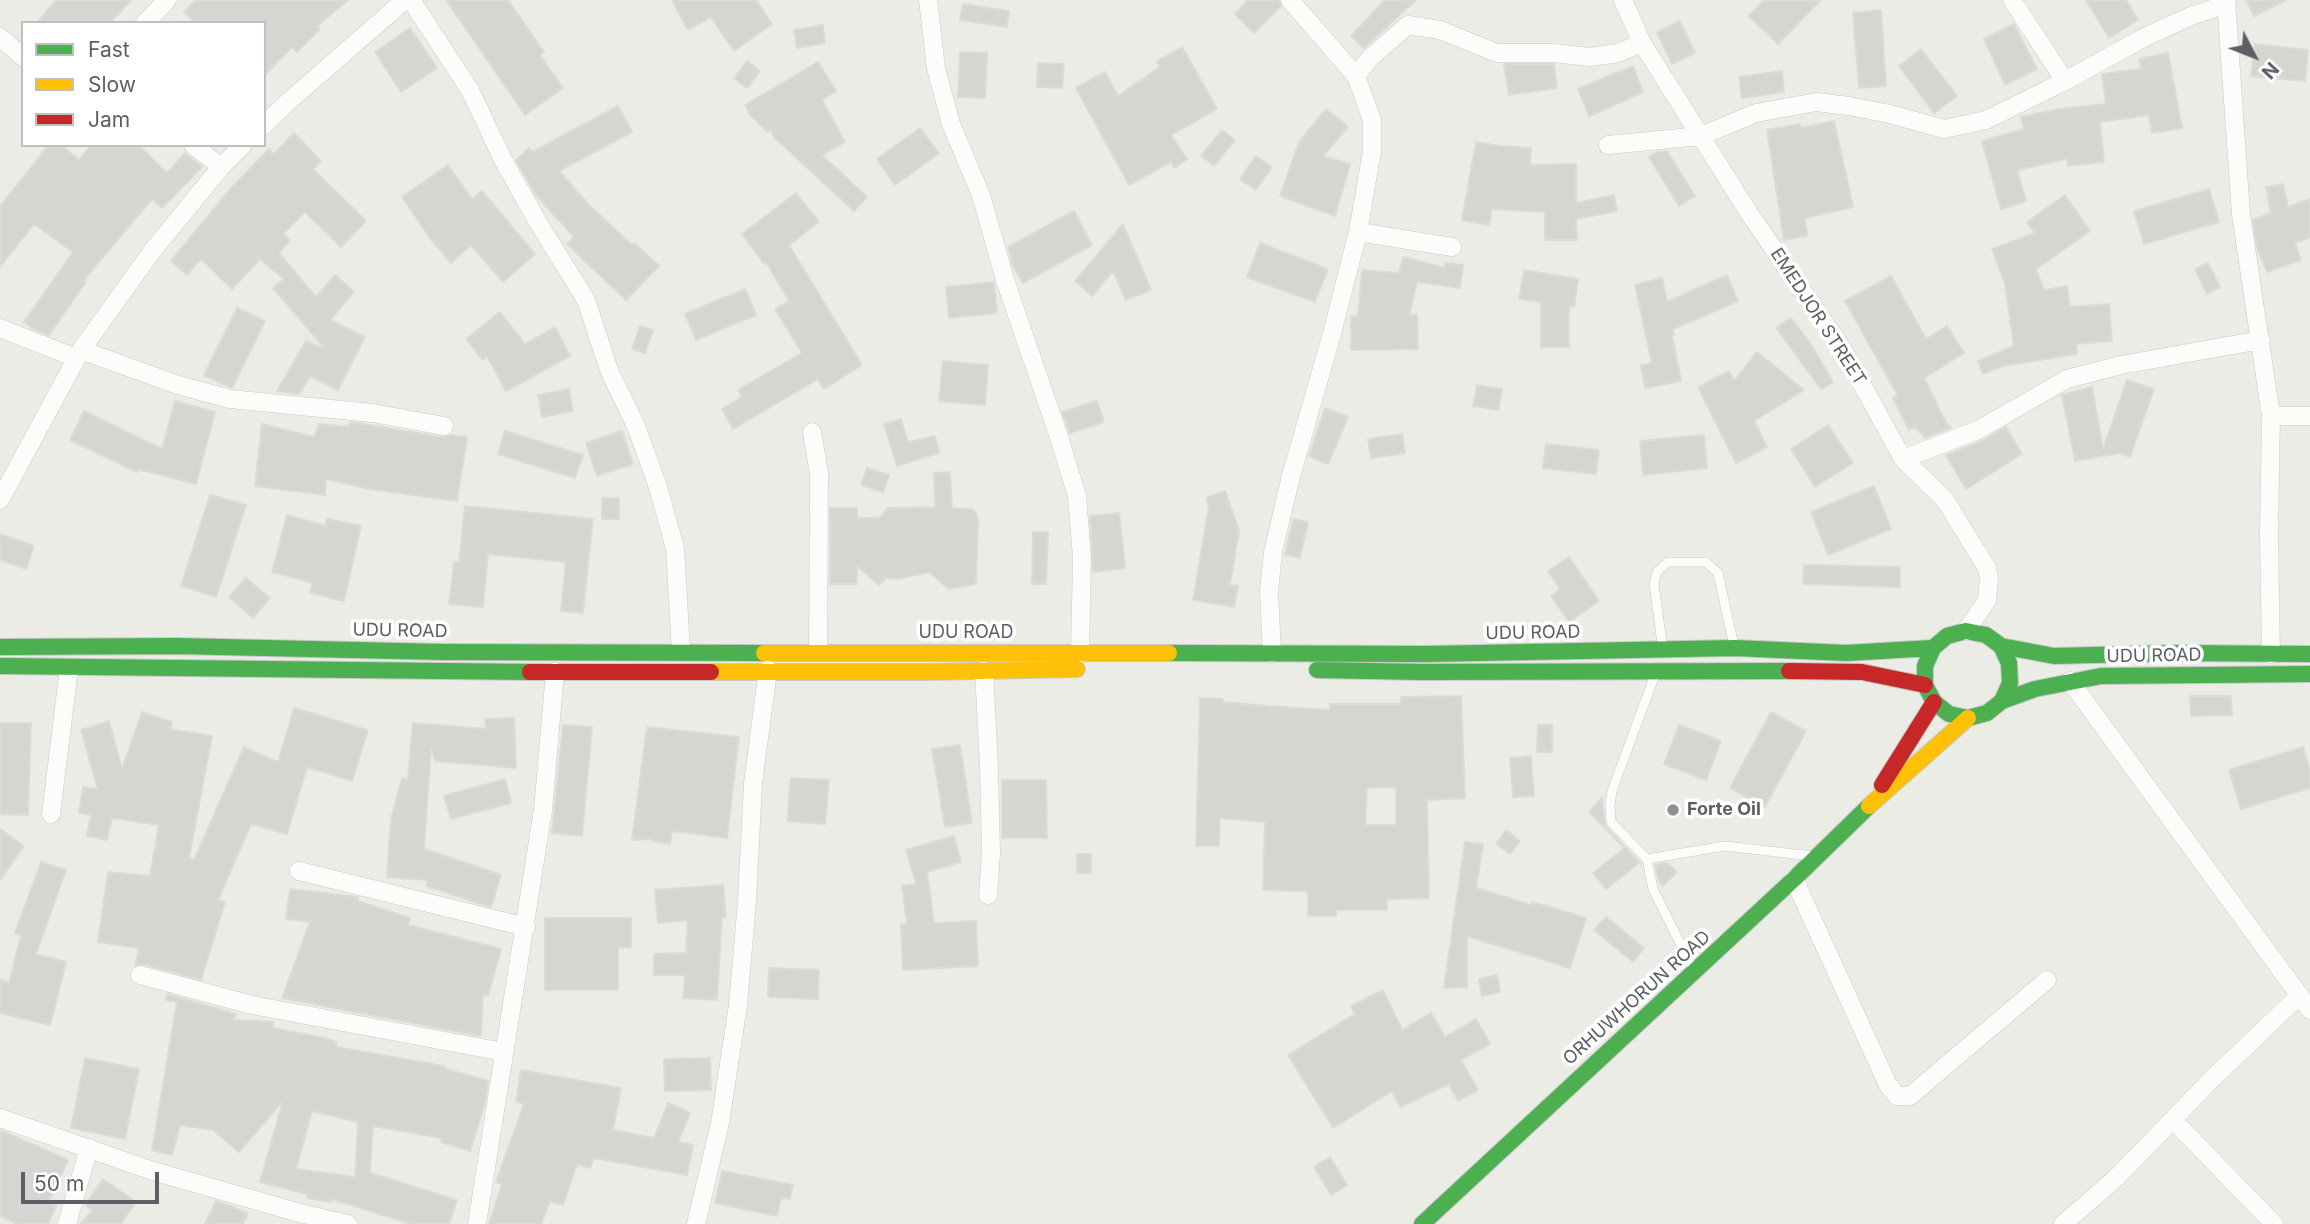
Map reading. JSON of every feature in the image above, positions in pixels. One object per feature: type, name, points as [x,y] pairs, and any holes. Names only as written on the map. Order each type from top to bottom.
[{"type":"main road","points":[[1966,631],[1986,635],[2001,646],[2009,663],[2010,683],[2002,701],[1987,713],[1968,718],[1949,714],[1934,702],[1925,685],[1925,666],[1933,648],[1947,636],[1966,631]]},
{"type":"main road","name":"UDU ROAD","points":[[0,647],[177,646],[443,652],[1426,654],[1735,648],[1846,653],[1933,648]]},
{"type":"main road","name":"UDU ROAD","points":[[2001,646],[2054,656],[2310,654]]},
{"type":"main road","points":[[0,666],[555,672],[1117,668],[1421,673],[1657,670],[1862,672],[1925,685]]},
{"type":"main road","name":"UDU ROAD","points":[[2002,701],[2035,689],[2101,676],[2310,674]]},
{"type":"main road","name":"ORHUWHORUN ROAD","points":[[1876,799],[1886,776],[1934,702]]},
{"type":"main road","name":"ORHUWHORUN ROAD","points":[[1422,1224],[1596,1061],[1695,973],[1876,799],[1968,718]]},
{"type":"street","points":[[147,21],[167,0]]},
{"type":"street","points":[[266,123],[405,0]]},
{"type":"street","points":[[411,0],[470,90],[503,160],[586,300],[609,370],[636,426],[659,487],[675,548],[681,651]]},
{"type":"street","points":[[928,0],[936,68],[951,124],[981,195],[1009,293],[1059,437],[1076,496],[1082,557],[1080,653]]},
{"type":"street","points":[[1272,653],[1269,591],[1273,552],[1358,232],[1372,150],[1372,120],[1356,76],[1290,0]]},
{"type":"street","name":"EMEDJOR STREET","points":[[1623,0],[1642,43],[1749,213],[1842,348],[1903,459],[1945,500],[1987,568],[1987,600],[1966,631]]},
{"type":"street","points":[[2012,0],[2065,81]]},
{"type":"street","points":[[1608,145],[1701,136],[1756,114],[1816,102],[1877,111],[1944,129],[1986,120],[2145,37],[2227,2],[2241,214],[2271,416],[2271,654]]},
{"type":"street","points":[[1356,76],[1370,58],[1408,25],[1440,30],[1497,53],[1554,53],[1590,57],[1618,52],[1642,43]]},
{"type":"street","points":[[0,37],[21,55]]},
{"type":"street","points":[[196,147],[221,167]]},
{"type":"street","points":[[0,500],[78,354],[153,250],[221,167],[241,147]]},
{"type":"street","points":[[1358,232],[1452,247]]},
{"type":"street","points":[[0,328],[177,385],[230,399],[372,413],[444,426]]},
{"type":"street","points":[[1903,459],[1978,430],[2067,379],[2122,365],[2260,340]]},
{"type":"street","points":[[2271,416],[2310,416]]},
{"type":"street","points":[[812,432],[819,473],[818,652]]},
{"type":"street","points":[[51,814],[69,668]]},
{"type":"street","points":[[696,1224],[720,1123],[738,1005],[753,783],[768,670]]},
{"type":"street","points":[[984,671],[991,853],[988,895]]},
{"type":"street","points":[[477,1224],[543,810],[555,672]]},
{"type":"street","points":[[2070,681],[2310,1010]]},
{"type":"street","points":[[299,872],[526,927]]},
{"type":"street","points":[[1794,879],[1888,1085],[1897,1096],[1910,1097],[2047,980]]},
{"type":"street","points":[[140,975],[252,1006],[504,1052]]},
{"type":"street","points":[[2063,1224],[2116,1178],[2300,995]]},
{"type":"street","points":[[0,1118],[153,1171],[348,1224]]},
{"type":"street","points":[[2173,1120],[2274,1224]]},
{"type":"street","points":[[67,1224],[89,1148]]},
{"type":"lane","points":[[1663,651],[1654,584],[1657,572],[1668,562],[1706,562],[1718,573],[1735,648]]},
{"type":"lane","points":[[1657,670],[1612,791],[1611,822],[1647,859],[1653,889],[1695,973]]},
{"type":"lane","points":[[1647,859],[1725,846],[1773,850],[1817,858]]},
{"type":"building","points":[[56,0],[131,0],[112,21],[39,21]]},
{"type":"building","points":[[196,0],[348,0],[317,26],[320,29],[297,52],[292,47],[266,74],[266,21],[194,21],[184,12]]},
{"type":"building","points":[[446,0],[508,0],[544,52],[540,55],[563,88],[525,115]]},
{"type":"building","points":[[672,0],[756,0],[772,24],[734,51],[711,17],[688,30]]},
{"type":"building","points":[[1248,0],[1279,0],[1281,6],[1254,33],[1235,14]]},
{"type":"building","points":[[1385,0],[1416,0],[1364,48],[1351,36]]},
{"type":"building","points":[[1764,0],[1821,0],[1778,44],[1749,16]]},
{"type":"building","points":[[2086,0],[2126,0],[2138,20],[2109,38]]},
{"type":"building","points":[[2246,0],[2286,0],[2254,16]]},
{"type":"building","points":[[963,4],[1009,11],[1007,27],[960,20]]},
{"type":"building","points":[[1881,10],[1886,86],[1859,88],[1853,13]]},
{"type":"building","points":[[1680,21],[1695,53],[1672,64],[1657,32]]},
{"type":"building","points":[[2014,24],[2037,69],[2005,85],[1984,39]]},
{"type":"building","points":[[823,25],[825,43],[797,48],[794,30]]},
{"type":"building","points":[[410,28],[437,68],[401,92],[375,52]]},
{"type":"building","points":[[2255,44],[2308,50],[2305,81],[2251,76]]},
{"type":"building","points":[[1182,47],[1217,109],[1171,135],[1187,159],[1175,168],[1171,162],[1129,185],[1076,88],[1105,72],[1118,96],[1160,67],[1157,61]]},
{"type":"building","points":[[1921,49],[1957,96],[1934,113],[1899,66]]},
{"type":"building","points":[[960,52],[987,53],[985,98],[958,97]]},
{"type":"building","points":[[2168,53],[2182,128],[2152,133],[2149,115],[2100,122],[2104,162],[2068,166],[2067,159],[2017,170],[2026,201],[2001,209],[1982,141],[2024,129],[2021,117],[2059,109],[2106,104],[2102,74],[2141,69],[2139,59]]},
{"type":"building","points":[[747,61],[760,71],[747,88],[734,78]]},
{"type":"building","points":[[818,62],[836,91],[822,100],[845,142],[822,155],[867,197],[854,211],[775,138],[770,130],[768,132],[751,116],[745,105]]},
{"type":"building","points":[[1038,63],[1064,64],[1062,88],[1037,87]]},
{"type":"building","points":[[1504,64],[1554,64],[1557,88],[1509,95]]},
{"type":"building","points":[[1633,66],[1643,92],[1589,116],[1578,89]]},
{"type":"building","points":[[1782,71],[1784,92],[1742,98],[1739,77]]},
{"type":"building","points":[[618,106],[632,132],[559,171],[590,206],[659,266],[626,300],[567,244],[574,237],[536,195],[516,160],[529,148],[532,152]]},
{"type":"building","points":[[1326,109],[1348,127],[1323,156],[1350,164],[1335,216],[1280,196],[1299,142]]},
{"type":"building","points":[[1834,121],[1853,207],[1805,218],[1807,236],[1784,240],[1767,130],[1800,124],[1801,128]]},
{"type":"building","points":[[920,128],[939,153],[895,185],[877,159]]},
{"type":"building","points":[[1222,130],[1235,140],[1214,166],[1201,156]]},
{"type":"building","points":[[294,133],[321,161],[313,169],[366,221],[341,247],[305,212],[283,234],[290,240],[279,253],[316,297],[335,275],[354,292],[330,320],[365,337],[338,390],[310,376],[299,394],[277,391],[306,341],[326,350],[273,288],[284,279],[260,259],[232,289],[201,259],[187,275],[171,261],[231,188],[269,149],[274,154]]},
{"type":"building","points":[[1476,142],[1531,148],[1530,165],[1576,164],[1576,203],[1614,195],[1617,211],[1576,219],[1577,240],[1545,240],[1545,212],[1492,209],[1489,225],[1462,220]]},
{"type":"building","points":[[47,147],[63,147],[79,160],[89,147],[140,147],[167,173],[185,153],[202,167],[162,208],[152,199],[83,281],[86,282],[49,335],[24,322],[73,252],[34,224],[0,267],[0,206]]},
{"type":"building","points":[[1667,151],[1695,196],[1679,206],[1649,157],[1657,152]]},
{"type":"building","points":[[1256,156],[1272,167],[1256,190],[1240,179]]},
{"type":"building","points":[[448,165],[472,199],[482,191],[535,254],[503,282],[471,245],[451,263],[429,237],[402,197]]},
{"type":"building","points":[[2283,184],[2288,207],[2310,199],[2310,237],[2295,243],[2301,260],[2267,272],[2257,247],[2253,220],[2271,213],[2266,187]]},
{"type":"building","points":[[2209,189],[2219,222],[2144,244],[2134,211]]},
{"type":"building","points":[[796,193],[819,222],[789,245],[862,365],[824,389],[818,379],[733,429],[722,409],[742,397],[738,390],[802,353],[775,309],[789,301],[766,262],[764,264],[742,234]]},
{"type":"building","points":[[2065,195],[2090,231],[2036,269],[2044,290],[2067,286],[2070,307],[2109,304],[2112,341],[2076,344],[2077,354],[2003,366],[1983,374],[1978,361],[2014,346],[2005,284],[1992,249],[2035,233],[2027,222]]},
{"type":"building","points":[[1074,211],[1092,245],[1023,283],[1012,264],[1008,247]]},
{"type":"building","points":[[1123,224],[1151,290],[1126,300],[1113,271],[1092,296],[1075,281]]},
{"type":"building","points":[[1260,243],[1328,269],[1315,302],[1247,277]]},
{"type":"building","points":[[1403,257],[1445,268],[1445,263],[1463,265],[1460,288],[1417,282],[1409,315],[1417,315],[1418,349],[1351,350],[1351,316],[1358,316],[1362,270],[1399,273]]},
{"type":"building","points":[[2208,263],[2220,287],[2207,294],[2195,269]]},
{"type":"building","points":[[1524,270],[1578,279],[1574,307],[1569,306],[1569,347],[1541,347],[1541,302],[1519,299]]},
{"type":"building","points":[[1727,275],[1738,301],[1673,329],[1681,381],[1645,388],[1641,365],[1652,363],[1635,285],[1662,278],[1667,302]]},
{"type":"building","points":[[1891,276],[1926,339],[1947,326],[1964,353],[1924,378],[1951,428],[1925,438],[1915,427],[1909,430],[1893,398],[1898,396],[1845,301]]},
{"type":"building","points":[[994,282],[997,313],[949,318],[946,287]]},
{"type":"building","points":[[745,289],[756,315],[696,340],[685,314]]},
{"type":"building","points":[[237,308],[265,321],[232,388],[204,375]]},
{"type":"building","points":[[500,312],[525,344],[555,327],[570,356],[506,391],[487,356],[483,360],[466,339]]},
{"type":"building","points":[[1791,318],[1810,343],[1833,382],[1821,389],[1776,328]]},
{"type":"building","points":[[640,326],[653,330],[645,353],[632,349]]},
{"type":"building","points":[[1757,352],[1804,390],[1754,421],[1767,447],[1736,463],[1698,387],[1729,371],[1734,381]]},
{"type":"building","points":[[943,361],[988,365],[985,405],[939,401]]},
{"type":"building","points":[[2127,380],[2154,389],[2130,457],[2120,453],[2075,461],[2062,395],[2092,387],[2103,449]]},
{"type":"building","points":[[1477,385],[1502,389],[1498,410],[1473,406]]},
{"type":"building","points":[[569,389],[573,411],[542,417],[538,395]]},
{"type":"building","points":[[175,401],[215,412],[196,484],[138,469],[137,472],[70,440],[84,411],[162,449]]},
{"type":"building","points":[[1097,401],[1104,422],[1070,433],[1062,412]]},
{"type":"building","points":[[1325,408],[1348,417],[1328,464],[1309,456]]},
{"type":"building","points":[[901,419],[908,442],[935,436],[939,453],[897,466],[884,424]]},
{"type":"building","points":[[350,422],[442,437],[467,437],[457,501],[369,489],[326,479],[325,495],[255,486],[262,424],[314,437],[319,424],[349,427]]},
{"type":"building","points":[[1828,425],[1853,463],[1815,487],[1791,449]]},
{"type":"building","points":[[2006,427],[2022,454],[1966,489],[1946,455],[1982,441]]},
{"type":"building","points":[[505,431],[583,455],[575,478],[498,454]]},
{"type":"building","points":[[622,431],[633,464],[597,476],[586,443]]},
{"type":"building","points":[[1402,434],[1405,453],[1371,458],[1368,439]]},
{"type":"building","points":[[1704,435],[1707,468],[1643,475],[1640,441]]},
{"type":"building","points":[[1546,444],[1599,450],[1596,474],[1543,468]]},
{"type":"building","points":[[867,468],[889,475],[883,492],[861,485]]},
{"type":"building","points":[[950,472],[952,508],[972,509],[978,520],[976,584],[949,589],[929,572],[898,579],[886,578],[879,585],[857,566],[857,584],[830,584],[830,508],[857,508],[857,518],[879,518],[888,508],[935,507],[934,473]]},
{"type":"building","points":[[1874,486],[1891,529],[1828,555],[1811,512]]},
{"type":"building","points":[[1225,491],[1239,530],[1230,585],[1238,586],[1234,607],[1193,600],[1209,506],[1206,498]]},
{"type":"building","points":[[210,495],[246,505],[216,597],[181,586]]},
{"type":"building","points":[[602,498],[619,498],[619,519],[602,519]]},
{"type":"building","points":[[465,506],[593,519],[583,613],[561,611],[566,562],[488,554],[483,607],[449,604],[454,562],[459,562]]},
{"type":"building","points":[[1119,513],[1125,568],[1093,572],[1090,516]]},
{"type":"building","points":[[287,515],[326,526],[327,519],[361,526],[344,601],[310,593],[313,583],[272,572]]},
{"type":"building","points":[[1293,519],[1308,522],[1300,558],[1285,555]]},
{"type":"building","points":[[1033,532],[1048,532],[1046,584],[1032,584]]},
{"type":"building","points":[[0,534],[34,546],[26,569],[0,560]]},
{"type":"building","points":[[1569,557],[1599,601],[1569,622],[1551,596],[1560,589],[1548,571]]},
{"type":"building","points":[[1804,565],[1900,567],[1900,587],[1803,584]]},
{"type":"building","points":[[246,578],[270,598],[253,618],[229,597]]},
{"type":"building","points":[[1461,696],[1465,798],[1427,800],[1429,898],[1387,899],[1387,910],[1336,910],[1336,916],[1308,916],[1308,891],[1263,890],[1265,822],[1220,818],[1219,846],[1196,846],[1200,698],[1330,710],[1330,704],[1401,704],[1401,697]],"holes":[[[1396,787],[1396,825],[1365,825],[1367,788]]]},
{"type":"building","points":[[2190,696],[2231,696],[2232,715],[2191,716]]},
{"type":"building","points":[[294,708],[368,730],[352,781],[307,767],[287,834],[251,824],[218,900],[225,902],[201,980],[143,964],[135,965],[139,948],[98,942],[108,872],[150,876],[159,825],[112,818],[107,840],[87,836],[91,815],[79,813],[83,787],[98,789],[81,730],[109,721],[122,769],[142,712],[172,722],[170,729],[212,736],[189,858],[194,860],[244,747],[278,762]]},
{"type":"building","points":[[1771,712],[1806,731],[1765,807],[1730,788]]},
{"type":"building","points":[[514,718],[516,768],[435,761],[431,748],[424,849],[501,875],[491,907],[426,886],[428,880],[387,877],[391,819],[402,778],[408,779],[413,723],[486,729],[485,719]]},
{"type":"building","points":[[0,723],[31,723],[28,815],[0,814]]},
{"type":"building","points":[[563,725],[592,727],[582,836],[552,833]]},
{"type":"building","points":[[1538,725],[1552,725],[1552,752],[1537,752]]},
{"type":"building","points":[[1679,725],[1721,741],[1706,780],[1664,764]]},
{"type":"building","points":[[647,727],[739,737],[727,838],[672,831],[670,844],[652,839],[632,840]]},
{"type":"building","points":[[960,745],[972,823],[945,827],[932,749]]},
{"type":"building","points":[[2303,747],[2310,771],[2310,788],[2241,809],[2229,770]]},
{"type":"building","points":[[1531,756],[1534,796],[1513,797],[1510,758]]},
{"type":"building","points":[[791,778],[829,780],[825,824],[787,821]]},
{"type":"building","points":[[505,779],[511,803],[451,819],[444,796]]},
{"type":"building","points":[[1002,780],[1046,780],[1047,838],[1002,838]]},
{"type":"building","points":[[1602,798],[1605,826],[1641,864],[1606,889],[1593,873],[1625,848],[1589,812]]},
{"type":"building","points":[[0,829],[24,846],[0,880]]},
{"type":"building","points":[[1506,830],[1520,841],[1510,854],[1496,844]]},
{"type":"building","points":[[954,836],[961,862],[927,872],[934,923],[976,921],[978,966],[903,970],[901,924],[907,924],[902,886],[916,884],[906,850]]},
{"type":"building","points":[[1465,842],[1483,844],[1476,888],[1586,918],[1570,968],[1467,936],[1467,987],[1444,988]]},
{"type":"building","points":[[1077,854],[1091,854],[1091,873],[1077,873]]},
{"type":"building","points":[[41,862],[66,870],[36,954],[66,962],[50,1025],[0,1013],[0,979],[9,983],[21,935],[15,933]]},
{"type":"building","points":[[1667,863],[1677,872],[1663,886],[1659,882],[1655,865]]},
{"type":"building","points":[[723,885],[726,917],[722,917],[717,1000],[683,998],[685,975],[654,975],[654,954],[686,953],[688,920],[658,923],[655,890]]},
{"type":"building","points":[[290,889],[358,897],[357,901],[410,918],[408,925],[501,949],[488,996],[483,995],[481,1036],[282,998],[310,922],[286,919]]},
{"type":"building","points":[[1606,917],[1644,948],[1633,962],[1594,930]]},
{"type":"building","points":[[545,918],[631,918],[631,948],[618,947],[618,990],[545,990]]},
{"type":"building","points":[[769,968],[819,970],[818,999],[768,997]]},
{"type":"building","points":[[1497,975],[1500,992],[1482,996],[1479,979]]},
{"type":"building","points":[[1383,990],[1402,1030],[1431,1013],[1445,1037],[1476,1019],[1490,1044],[1461,1060],[1478,1090],[1458,1101],[1449,1084],[1400,1107],[1392,1091],[1333,1128],[1288,1055],[1355,1014],[1351,1006]]},
{"type":"building","points":[[167,994],[236,1014],[234,1020],[273,1022],[273,1028],[325,1038],[336,1042],[336,1047],[444,1066],[488,1081],[485,1103],[470,1151],[441,1142],[442,1138],[373,1126],[370,1173],[457,1200],[449,1224],[412,1224],[331,1199],[331,1202],[306,1198],[307,1194],[260,1182],[283,1101],[239,1152],[213,1130],[180,1125],[172,1155],[152,1150],[177,1002],[166,1000]],"holes":[[[312,1111],[358,1122],[355,1177],[296,1169]]]},
{"type":"building","points":[[85,1058],[139,1069],[125,1139],[71,1128]]},
{"type":"building","points":[[710,1058],[711,1090],[665,1091],[664,1059]]},
{"type":"building","points":[[521,1070],[621,1088],[613,1130],[654,1138],[668,1103],[690,1113],[678,1142],[693,1145],[687,1175],[594,1158],[590,1168],[577,1164],[563,1205],[550,1201],[541,1224],[489,1224],[502,1184],[496,1182],[524,1104],[516,1102]]},
{"type":"building","points":[[0,1130],[68,1160],[48,1203],[56,1206],[48,1224],[18,1224],[0,1216]]},
{"type":"building","points":[[1330,1157],[1347,1185],[1331,1195],[1314,1167]]},
{"type":"building","points":[[722,1171],[793,1185],[790,1199],[781,1198],[777,1216],[715,1203]]},
{"type":"building","points":[[103,1179],[136,1202],[121,1224],[80,1224],[93,1210],[85,1205]]},
{"type":"building","points":[[216,1201],[248,1213],[243,1224],[205,1224]]},
{"type":"traffic: fast","points":[[2001,646],[2009,663],[2010,683],[2002,701],[1987,713],[1968,718],[1949,714],[1934,702],[1925,685],[1925,666],[1933,648],[1947,636],[1966,631],[1986,635],[2001,646],[2054,656],[2310,654]]},
{"type":"traffic: fast","points":[[0,647],[177,646],[443,652],[764,653]]},
{"type":"traffic: fast","points":[[1169,653],[1426,654],[1735,648],[1846,653],[1933,648]]},
{"type":"traffic: fast","points":[[0,666],[530,672]]},
{"type":"traffic: fast","points":[[1317,670],[1789,671]]},
{"type":"traffic: fast","points":[[2002,701],[2035,689],[2101,676],[2310,674]]},
{"type":"traffic: fast","points":[[1422,1224],[1869,806]]},
{"type":"traffic: slow","points":[[764,653],[1169,653]]},
{"type":"traffic: slow","points":[[711,672],[1077,669]]},
{"type":"traffic: slow","points":[[1869,806],[1968,718]]},
{"type":"traffic: jam","points":[[1789,671],[1862,672],[1925,685]]},
{"type":"traffic: jam","points":[[530,672],[711,672]]},
{"type":"traffic: jam","points":[[1882,785],[1934,702]]},
{"type":"place","name":"Forte Oil","points":[[1673,810]]}]
